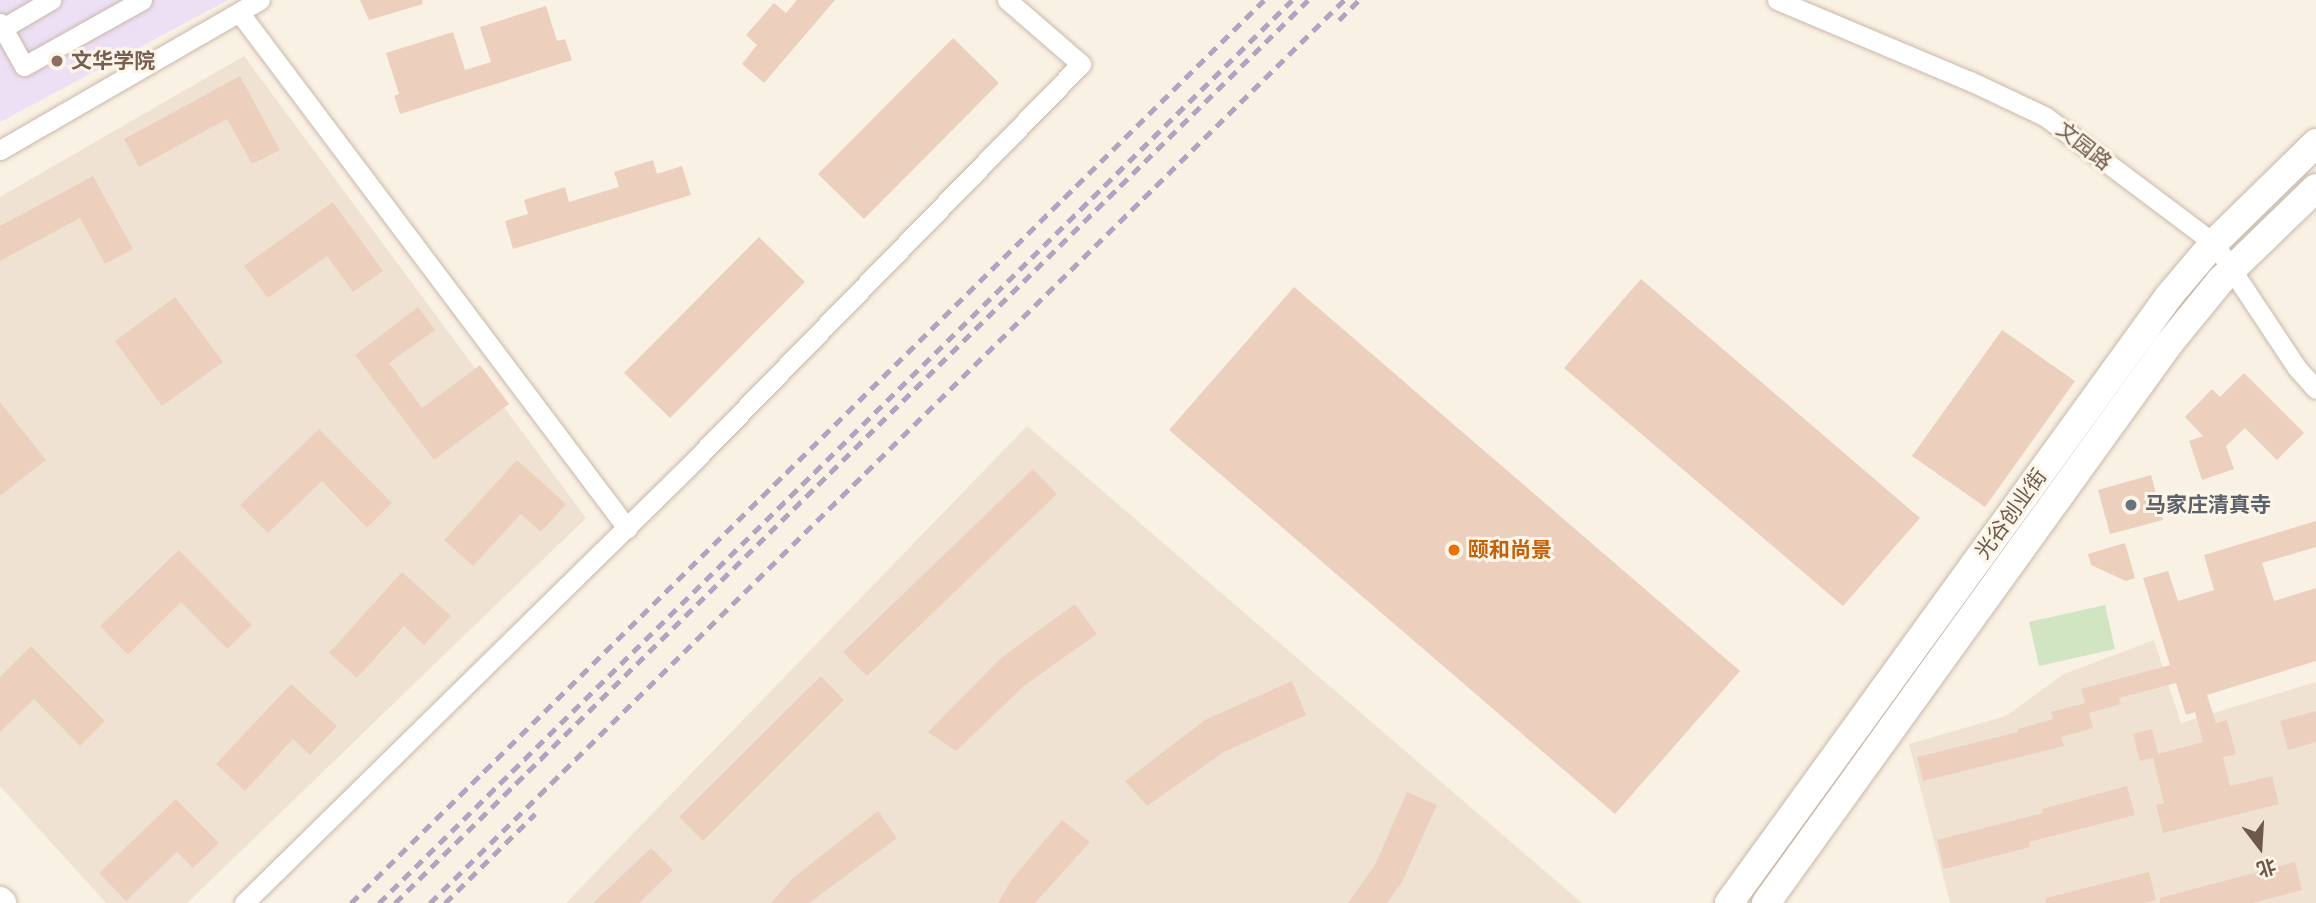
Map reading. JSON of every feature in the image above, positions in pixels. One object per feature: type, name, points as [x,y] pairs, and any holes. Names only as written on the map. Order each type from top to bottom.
[{"type":"main road","name":"光谷创业街","points":[[1729,903],[2169,296],[2214,243],[2316,143]]},
{"type":"main road","name":"光谷创业街","points":[[1766,903],[2168,345],[2232,270],[2316,188]]},
{"type":"street","points":[[51,0],[1,25],[24,66],[142,0]]},
{"type":"street","points":[[0,150],[260,0]]},
{"type":"street","points":[[244,903],[627,528],[1081,64],[1007,0]]},
{"type":"street","name":"文园路","points":[[1777,0],[1970,81],[2046,117],[2214,243],[2297,368],[2316,389]]},
{"type":"street","points":[[239,12],[627,528]]},
{"type":"shaded area","name":"文华学院","points":[[0,0],[228,0],[0,122]]},
{"type":"shaded area","points":[[244,56],[586,518],[187,903],[106,903],[0,786],[0,197]]},
{"type":"shaded area","points":[[1027,426],[1582,903],[566,903]]},
{"type":"shaded area","points":[[2154,640],[2181,723],[2316,682],[2316,903],[1950,903],[1909,744],[2006,716],[2064,674]]},
{"type":"green space","points":[[2105,605],[2115,649],[2039,666],[2029,622]]},
{"type":"building","points":[[360,0],[422,0],[423,4],[369,20]]},
{"type":"building","points":[[797,0],[835,0],[764,83],[742,64],[757,45],[746,35],[774,3],[786,13]]},
{"type":"building","points":[[546,6],[557,41],[565,39],[572,60],[400,114],[394,96],[399,94],[386,53],[453,32],[465,70],[491,62],[480,27]]},
{"type":"building","points":[[953,38],[999,83],[864,219],[818,174]]},
{"type":"building","points":[[240,76],[280,150],[252,164],[227,119],[139,167],[124,139]]},
{"type":"building","points":[[653,160],[657,174],[682,166],[691,195],[513,249],[505,221],[528,214],[524,200],[565,187],[569,202],[619,187],[614,172]]},
{"type":"building","points":[[93,176],[133,249],[105,264],[80,218],[0,261],[0,226]]},
{"type":"building","points":[[333,202],[383,271],[353,292],[327,256],[268,298],[244,266]]},
{"type":"building","points":[[759,237],[805,282],[670,418],[624,373]]},
{"type":"building","points":[[1641,279],[1920,518],[1843,606],[1564,368]]},
{"type":"building","name":"颐和尚景","points":[[1294,287],[1740,671],[1615,814],[1169,430]]},
{"type":"building","points":[[175,297],[223,362],[162,406],[115,341]]},
{"type":"building","points":[[418,307],[435,330],[389,363],[422,408],[480,365],[509,404],[434,460],[355,355]]},
{"type":"building","points":[[2002,330],[2075,381],[1985,507],[1912,456]]},
{"type":"building","points":[[2244,373],[2304,433],[2277,460],[2245,428],[2226,446],[2234,469],[2202,480],[2189,441],[2203,436],[2185,417],[2212,389],[2220,397]]},
{"type":"building","points":[[0,402],[46,460],[0,496]]},
{"type":"building","points":[[319,429],[392,503],[367,528],[322,481],[268,533],[240,505]]},
{"type":"building","points":[[517,460],[566,504],[541,532],[521,514],[473,566],[444,540]]},
{"type":"building","points":[[1033,469],[1057,494],[867,676],[843,652]]},
{"type":"building","name":"马家庄清真寺","points":[[2151,475],[2163,520],[2110,534],[2098,490]]},
{"type":"building","points":[[2316,521],[2316,547],[2262,563],[2274,601],[2316,588],[2316,661],[2207,695],[2216,723],[2227,720],[2236,754],[2223,757],[2230,786],[2272,776],[2279,804],[2163,833],[2156,805],[2164,803],[2153,758],[2140,761],[2133,734],[2152,729],[2158,754],[2203,742],[2195,712],[2186,715],[2176,683],[2119,698],[2121,704],[2089,713],[2093,728],[2061,737],[2064,746],[1923,781],[1917,757],[2018,732],[2018,729],[2053,719],[2051,712],[2085,703],[2081,689],[2170,665],[2143,578],[2168,571],[2178,601],[2214,590],[2204,555]]},
{"type":"building","points":[[2125,543],[2135,578],[2126,581],[2091,565],[2088,554]]},
{"type":"building","points":[[179,550],[252,625],[227,649],[181,602],[128,655],[100,626]]},
{"type":"building","points":[[402,572],[451,616],[424,645],[404,626],[357,678],[329,653]]},
{"type":"building","points":[[1075,604],[1097,634],[1025,685],[956,751],[928,732],[1001,658]]},
{"type":"building","points":[[31,646],[105,721],[80,746],[34,699],[0,732],[0,677]]},
{"type":"building","points":[[821,676],[844,700],[703,841],[679,817]]},
{"type":"building","points":[[1292,681],[1306,715],[1224,752],[1147,806],[1125,781],[1205,720]]},
{"type":"building","points":[[291,684],[337,726],[310,755],[293,739],[245,791],[216,764]]},
{"type":"building","points":[[2316,711],[2316,742],[2288,750],[2280,721]]},
{"type":"building","points":[[2127,786],[2135,815],[2029,842],[2030,847],[1944,869],[1937,840],[2043,813],[2042,809]]},
{"type":"building","points":[[1407,792],[1437,805],[1402,882],[1387,903],[1348,903],[1375,865]]},
{"type":"building","points":[[176,799],[219,843],[193,868],[177,852],[126,901],[99,873]]},
{"type":"building","points":[[878,811],[897,838],[809,903],[771,903],[793,878]]},
{"type":"building","points":[[1062,820],[1090,842],[1035,903],[998,903],[1012,879]]},
{"type":"building","points":[[651,848],[673,870],[639,903],[593,903]]},
{"type":"building","points":[[2295,862],[2302,890],[2253,903],[2160,903],[2160,898]]},
{"type":"building","points":[[2149,872],[2156,900],[2144,903],[2046,903],[2046,898]]},
{"type":"railway","points":[[351,903],[1264,0]]},
{"type":"railway","points":[[379,903],[1292,0]]},
{"type":"railway","points":[[395,903],[1308,0]]},
{"type":"railway","points":[[430,903],[1344,0]]},
{"type":"railway","points":[[1339,20],[1359,0]]},
{"type":"railway","points":[[445,903],[535,814]]},
{"type":"place","name":"文华学院","points":[[57,61]]},
{"type":"place","name":"马家庄清真寺","points":[[2131,505]]},
{"type":"place","name":"颐和尚景","points":[[1454,550]]}]
